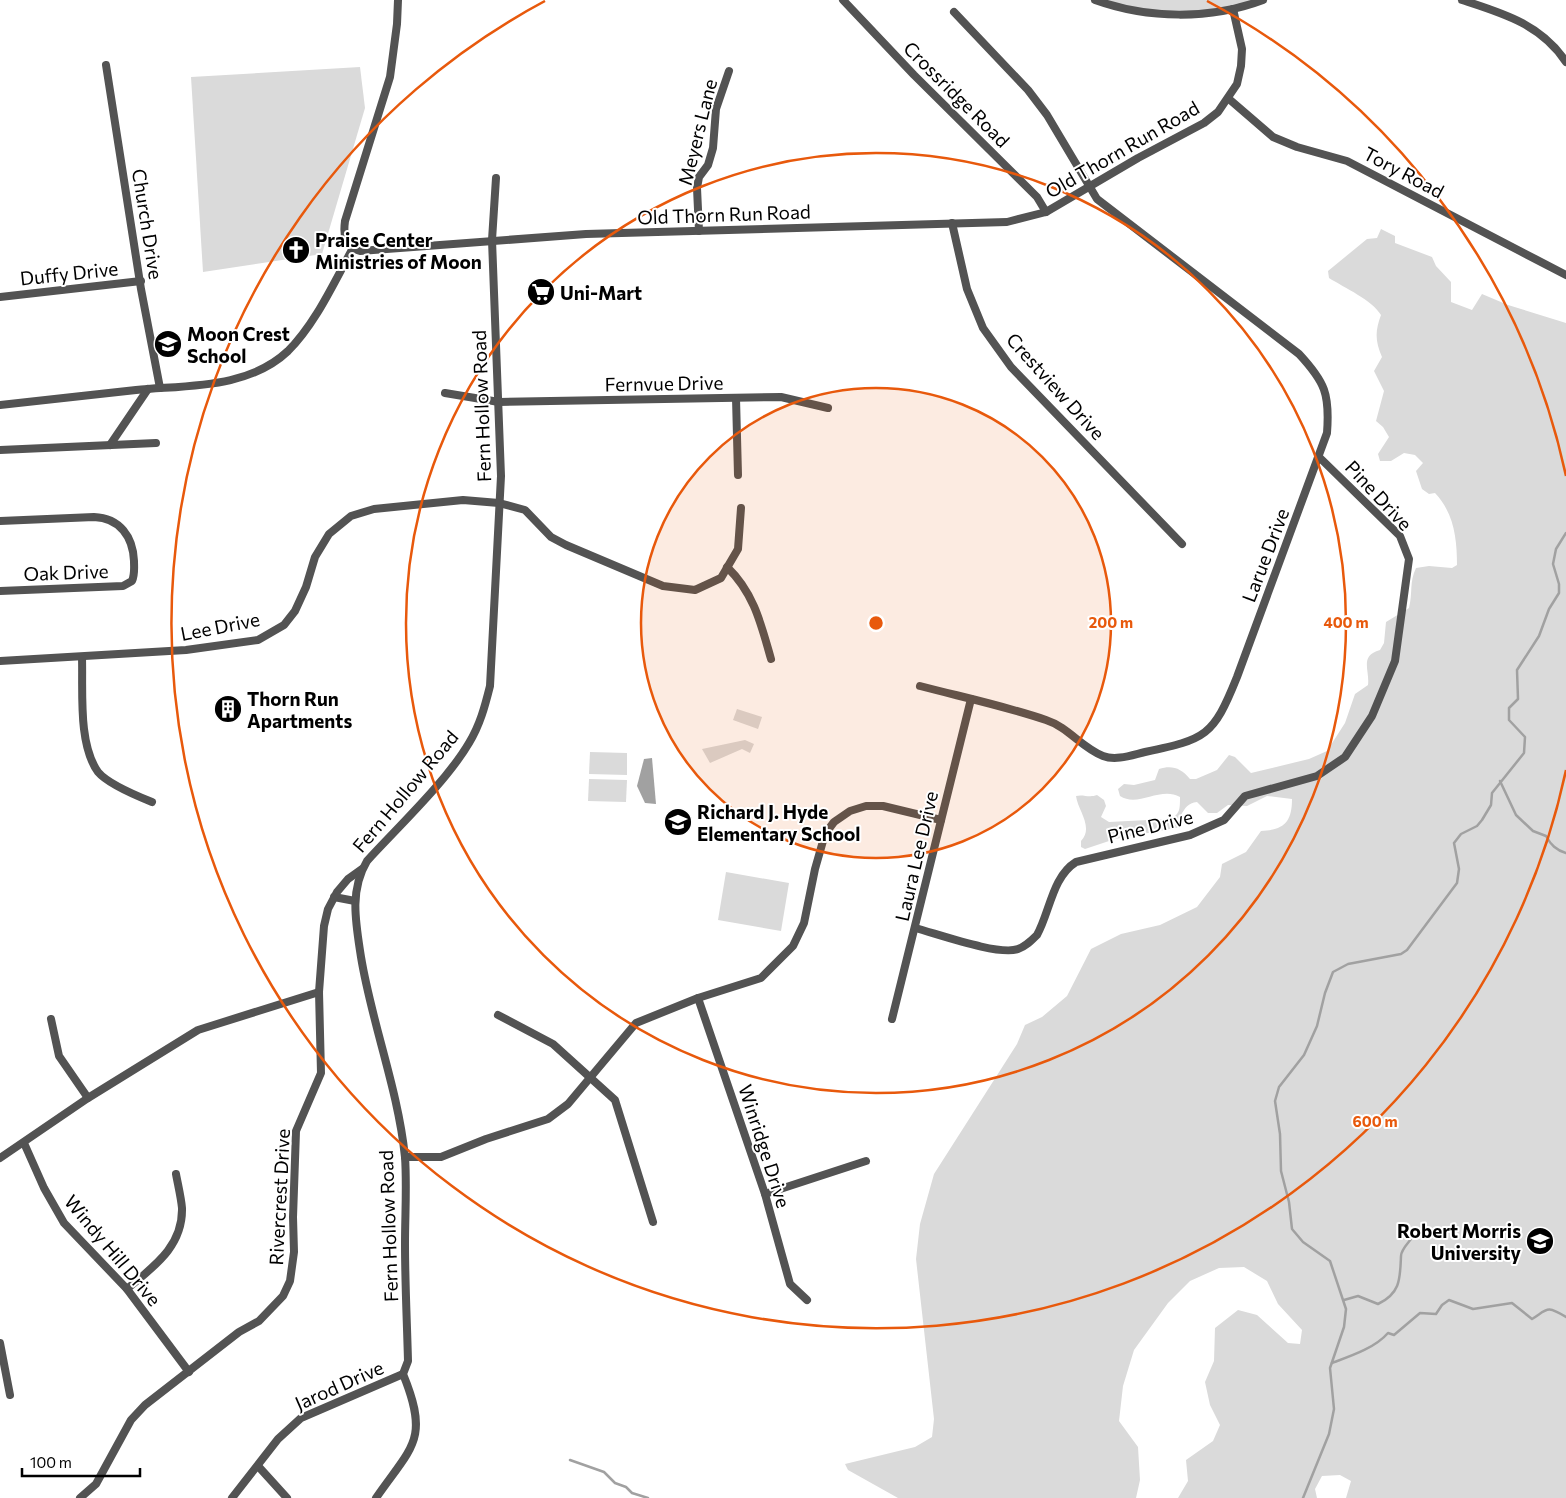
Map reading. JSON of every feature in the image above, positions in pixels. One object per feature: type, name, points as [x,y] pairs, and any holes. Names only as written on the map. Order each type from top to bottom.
[{"type":"street","points":[[0,405],[148,389],[196,386],[231,380],[269,364],[287,352],[310,322],[353,248],[347,244],[345,238],[346,216],[390,77],[398,0]]},
{"type":"street","name":"Crossridge Road","points":[[842,0],[914,75],[1037,197],[1046,212]]},
{"type":"street","points":[[1095,0],[1137,11],[1159,14],[1198,14],[1233,9],[1263,0]]},
{"type":"street","points":[[1462,0],[1512,17],[1532,27],[1553,46],[1566,62]]},
{"type":"street","name":"Old Thorn Run Road","points":[[353,248],[367,250],[586,234],[1007,222],[1046,212],[1204,123],[1218,112],[1229,99],[1237,84],[1241,66],[1242,49],[1233,9]]},
{"type":"street","name":"Larue Drive","points":[[920,686],[1054,723],[1097,753],[1111,758],[1186,743],[1207,733],[1221,715],[1230,694],[1328,433],[1329,406],[1318,374],[1299,354],[1097,198],[1047,115],[1028,90],[954,12]]},
{"type":"street","name":"Church Drive","points":[[106,64],[160,388]]},
{"type":"street","name":"Meyers Lane","points":[[699,231],[697,188],[699,177],[708,165],[712,148],[716,109],[729,72]]},
{"type":"street","name":"Tory Road","points":[[1229,99],[1273,137],[1297,147],[1347,161],[1566,275]]},
{"type":"street","name":"Fern Hollow Road","points":[[376,1498],[414,1443],[417,1430],[409,1389],[403,1374],[408,1361],[405,1157],[394,1100],[364,979],[356,929],[356,888],[362,870],[382,844],[446,774],[469,744],[482,716],[490,686],[502,476],[492,240],[496,178]]},
{"type":"street","name":"Crestview Drive","points":[[952,223],[967,289],[983,328],[1012,367],[1182,544]]},
{"type":"street","name":"Duffy Drive","points":[[0,297],[141,281]]},
{"type":"street","points":[[110,445],[148,389]]},
{"type":"street","name":"Fernvue Drive","points":[[445,393],[499,402],[781,397],[828,408]]},
{"type":"street","points":[[736,398],[738,475]]},
{"type":"street","points":[[0,450],[156,443]]},
{"type":"street","name":"Pine Drive","points":[[915,928],[1000,950],[1017,950],[1031,942],[1037,935],[1063,873],[1076,862],[1190,835],[1224,820],[1245,796],[1317,776],[1345,757],[1372,716],[1395,661],[1409,558],[1400,536],[1319,457]]},
{"type":"street","name":"Lee Drive","points":[[0,661],[82,658],[186,650],[258,640],[284,625],[295,611],[320,549],[329,534],[352,516],[374,509],[463,500],[499,503],[525,510],[551,537],[566,545],[663,586],[695,590],[721,578],[728,567]]},
{"type":"street","points":[[741,508],[738,549],[728,567],[741,581],[754,604],[771,659]]},
{"type":"street","name":"Oak Drive","points":[[0,521],[94,517],[113,521],[123,529],[132,545],[134,574],[132,580],[127,585],[0,591]]},
{"type":"street","points":[[82,658],[83,721],[89,752],[99,773],[124,790],[152,802]]},
{"type":"street","name":"Laura Lee Drive","points":[[892,1019],[970,699]]},
{"type":"street","points":[[405,1157],[441,1158],[486,1139],[548,1119],[568,1104],[590,1075],[636,1023],[698,998],[761,978],[793,946],[804,923],[823,841],[830,828],[842,816],[858,807],[874,806],[941,820]]},
{"type":"street","name":"Rivercrest Drive","points":[[80,1498],[96,1484],[131,1420],[145,1405],[239,1332],[259,1321],[283,1296],[290,1281],[294,1252],[293,1217],[296,1130],[321,1073],[319,992],[324,926],[334,897],[348,879],[362,870]]},
{"type":"street","points":[[334,897],[355,901]]},
{"type":"street","points":[[0,1158],[88,1098],[198,1030],[319,992]]},
{"type":"street","name":"Winridge Drive","points":[[698,998],[765,1194],[790,1284],[807,1300]]},
{"type":"street","points":[[498,1015],[553,1044],[590,1075],[615,1100],[653,1222]]},
{"type":"street","points":[[51,1019],[59,1056],[88,1098]]},
{"type":"street","name":"Windy Hill Drive","points":[[24,1143],[44,1188],[64,1222],[127,1289],[189,1372]]},
{"type":"street","points":[[765,1194],[866,1161]]},
{"type":"street","points":[[127,1289],[166,1254],[176,1240],[182,1209],[176,1174]]},
{"type":"street","points":[[0,1343],[10,1395]]},
{"type":"street","name":"Jarod Drive","points":[[232,1498],[285,1432],[301,1418],[403,1374]]},
{"type":"street","points":[[258,1466],[287,1498]]},
{"type":"shaded area","points":[[1095,0],[1263,0],[1233,9],[1159,14]]},
{"type":"shaded area","points":[[360,67],[365,108],[322,254],[203,272],[191,77]]},
{"type":"shaded area","points":[[1381,229],[1395,236],[1395,243],[1432,257],[1436,266],[1451,282],[1451,302],[1472,310],[1482,294],[1508,305],[1566,323],[1566,1498],[1346,1498],[1351,1481],[1340,1475],[1322,1476],[1315,1489],[1317,1498],[1178,1498],[1188,1481],[1186,1460],[1213,1441],[1220,1425],[1210,1405],[1205,1382],[1214,1361],[1215,1328],[1238,1310],[1257,1315],[1288,1343],[1300,1344],[1302,1330],[1278,1304],[1267,1281],[1244,1267],[1219,1268],[1190,1281],[1168,1303],[1134,1350],[1123,1386],[1119,1421],[1138,1447],[1140,1480],[1136,1498],[898,1498],[848,1470],[845,1464],[915,1447],[932,1437],[934,1419],[916,1259],[920,1224],[934,1174],[1017,1044],[1025,1025],[1042,1017],[1067,996],[1091,949],[1121,934],[1160,925],[1197,907],[1220,877],[1222,864],[1246,852],[1261,831],[1276,829],[1285,823],[1292,807],[1292,799],[1267,796],[1247,806],[1228,805],[1217,813],[1208,813],[1197,802],[1191,803],[1181,815],[1183,823],[1181,827],[1115,839],[1085,849],[1081,847],[1081,841],[1085,836],[1086,825],[1076,796],[1097,795],[1104,800],[1106,806],[1101,817],[1109,822],[1167,819],[1177,814],[1180,806],[1180,797],[1165,794],[1134,800],[1120,796],[1118,789],[1124,784],[1134,785],[1155,780],[1159,769],[1164,768],[1176,768],[1190,779],[1196,779],[1217,770],[1229,755],[1235,757],[1251,773],[1309,759],[1327,751],[1345,723],[1355,694],[1368,685],[1368,660],[1370,656],[1380,650],[1384,643],[1386,622],[1409,608],[1416,568],[1429,566],[1452,568],[1457,565],[1455,536],[1450,518],[1435,493],[1429,494],[1422,489],[1416,471],[1423,463],[1415,455],[1404,453],[1391,461],[1380,461],[1378,454],[1389,437],[1383,427],[1376,421],[1384,391],[1374,371],[1382,357],[1377,336],[1381,315],[1365,299],[1329,278],[1328,271],[1367,239],[1377,238]]},
{"type":"shaded area","points":[[737,709],[762,717],[758,729],[733,720]]},
{"type":"shaded area","points":[[745,740],[754,744],[750,753],[742,749],[710,763],[702,749]]},
{"type":"shaded area","points":[[590,752],[627,753],[627,775],[589,774]]},
{"type":"shaded area","points":[[652,758],[656,804],[645,803],[637,786],[644,759]]},
{"type":"shaded area","points":[[589,779],[627,780],[626,802],[588,801]]},
{"type":"shaded area","points":[[726,872],[789,883],[781,931],[718,920]]},
{"type":"waterway","points":[[1303,1498],[1329,1434],[1334,1409],[1330,1368],[1344,1327],[1346,1309],[1330,1261],[1303,1242],[1292,1229],[1289,1202],[1281,1171],[1280,1134],[1275,1101],[1279,1087],[1304,1055],[1317,1026],[1325,993],[1333,972],[1348,964],[1401,954],[1407,950],[1457,883],[1459,869],[1454,843],[1461,834],[1477,826],[1482,820],[1491,805],[1492,793],[1524,753],[1525,737],[1509,720],[1509,708],[1518,699],[1517,670],[1539,636],[1549,609],[1559,593],[1559,584],[1553,564],[1556,549],[1566,533]]},
{"type":"waterway","points":[[1500,781],[1516,815],[1533,831],[1546,836],[1554,847],[1566,853]]},
{"type":"waterway","points":[[1344,1300],[1358,1296],[1378,1304],[1386,1300],[1398,1284],[1401,1254],[1411,1239]]},
{"type":"waterway","points":[[1332,1363],[1370,1347],[1388,1333],[1394,1335],[1420,1313],[1436,1314],[1442,1305],[1449,1300],[1473,1309],[1512,1303],[1532,1319],[1548,1310],[1566,1317]]},
{"type":"waterway","points":[[570,1460],[604,1472],[615,1483],[626,1487],[632,1493],[648,1498]]},
{"type":"place","name":"Praise Center Ministries of Moon","points":[[296,250]]},
{"type":"place","name":"Uni-Mart","points":[[541,292]]},
{"type":"place","name":"Moon Crest School","points":[[168,344]]},
{"type":"place","name":"Thorn Run Apartments","points":[[228,709]]},
{"type":"place","name":"Richard J. Hyde Elementary School","points":[[678,822]]},
{"type":"place","name":"Robert Morris University","points":[[1540,1241]]}]
